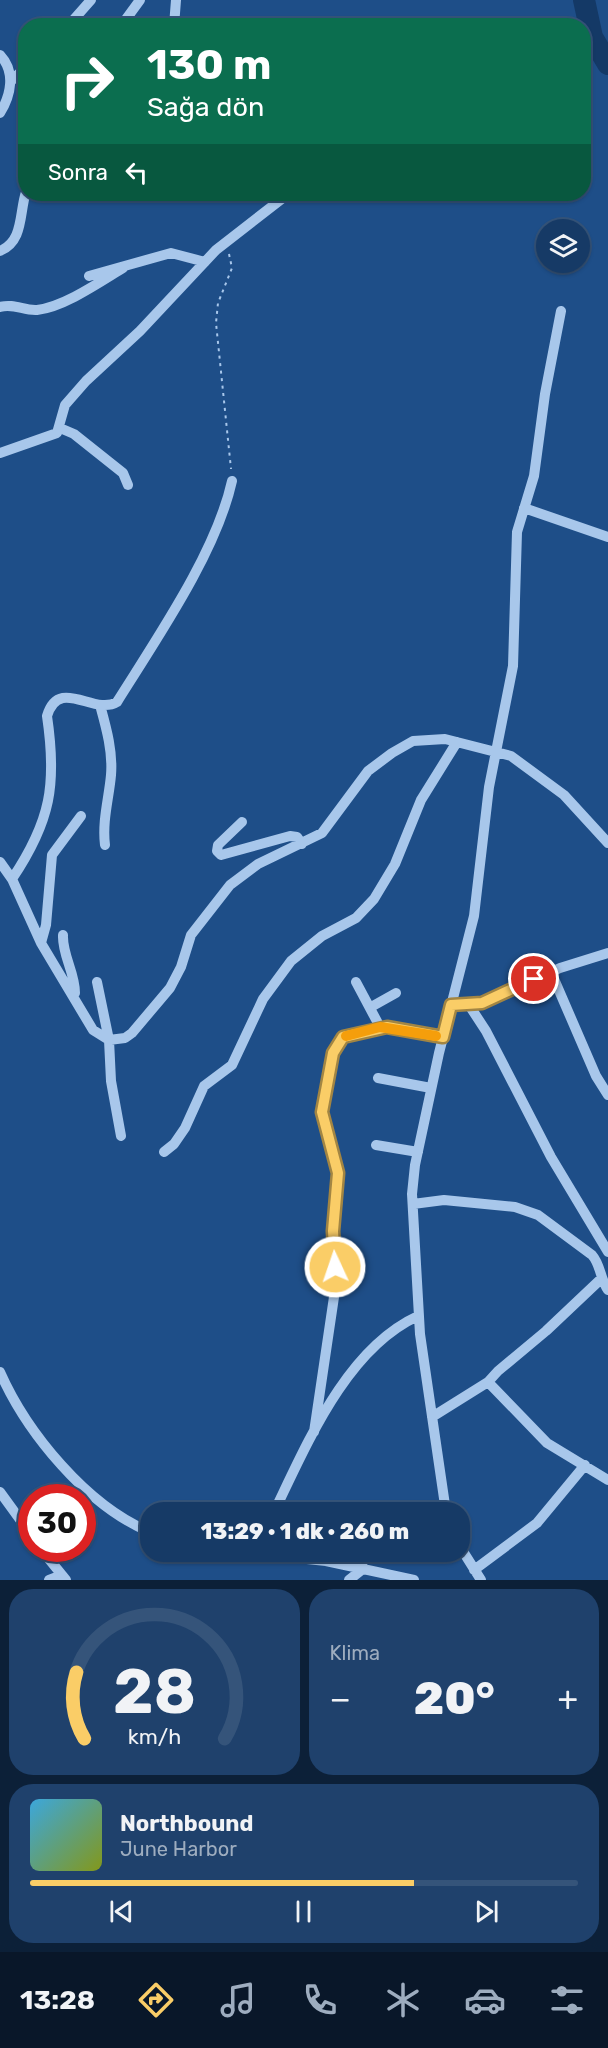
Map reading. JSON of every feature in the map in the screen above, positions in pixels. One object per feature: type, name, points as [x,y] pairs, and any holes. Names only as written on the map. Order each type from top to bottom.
[{"type":"street","points":[[75,18],[91,0]]},
{"type":"street","points":[[128,18],[140,0]]},
{"type":"street","points":[[175,18],[176,0]]},
{"type":"street","points":[[0,55],[6,63],[11,81]]},
{"type":"street","points":[[0,113],[11,81],[18,74]]},
{"type":"street","points":[[0,251],[8,246],[18,232],[24,201]]},
{"type":"street","points":[[0,453],[57,433],[65,405],[73,394],[140,332],[222,245],[279,201]]},
{"type":"street","points":[[89,276],[171,254],[205,262]]},
{"type":"street","points":[[0,307],[13,304],[35,310],[52,306],[123,268]]},
{"type":"street","points":[[445,1502],[418,1316],[413,1204],[418,1152],[443,1037],[474,916],[489,788],[513,666],[517,532],[534,476],[545,394],[561,311]]},
{"type":"street","points":[[60,428],[74,434],[123,473],[128,485]]},
{"type":"street","points":[[12,879],[36,838],[50,798],[53,778],[47,716],[49,709],[53,702],[65,698],[111,706],[117,702],[208,549],[223,514],[232,481]]},
{"type":"street","points":[[524,508],[608,537]]},
{"type":"street","points":[[100,705],[108,741],[111,774],[104,825],[105,845]]},
{"type":"street","points":[[0,862],[12,879],[41,943],[93,1030],[109,1040],[125,1038],[132,1033],[170,988],[181,967],[191,935],[230,885],[258,864],[322,833],[358,782],[392,753],[423,738],[457,742],[520,761],[551,784],[608,843]]},
{"type":"street","points":[[164,1152],[174,1144],[185,1128],[204,1086],[232,1065],[263,999],[291,961],[322,936],[356,918],[374,899],[395,864],[421,800],[457,742]]},
{"type":"street","points":[[41,943],[46,925],[52,855],[81,816]]},
{"type":"street","points":[[242,822],[218,845],[217,851],[221,855],[290,836],[297,837],[302,844]]},
{"type":"street","points":[[63,935],[62,944],[72,971],[74,995]]},
{"type":"street","points":[[451,1005],[482,1003],[550,972],[608,953]]},
{"type":"street","points":[[550,972],[596,1076],[608,1095]]},
{"type":"street","points":[[97,982],[109,1040],[111,1081],[121,1136]]},
{"type":"street","points":[[356,982],[380,1027]]},
{"type":"street","points":[[371,1007],[396,993]]},
{"type":"street","points":[[470,1005],[486,1031],[551,1157],[608,1252]]},
{"type":"street","points":[[314,1432],[334,1298],[333,1231],[338,1198],[338,1173],[323,1123],[323,1102],[333,1053],[343,1037],[380,1027],[443,1037]]},
{"type":"street","points":[[378,1078],[431,1088]]},
{"type":"street","points":[[376,1145],[418,1152]]},
{"type":"street","points":[[413,1204],[456,1200],[530,1212],[592,1255],[597,1261],[601,1279],[608,1290]]},
{"type":"street","points":[[432,1417],[488,1382],[601,1279]]},
{"type":"street","points":[[279,1502],[314,1432],[367,1353],[392,1329],[418,1316]]},
{"type":"street","points":[[0,1372],[14,1399],[55,1458],[72,1476],[117,1513],[140,1526]]},
{"type":"street","points":[[488,1382],[547,1443],[608,1480]]},
{"type":"street","points":[[588,1467],[608,1468]]},
{"type":"street","points":[[474,1570],[537,1523],[588,1467]]},
{"type":"street","points":[[0,1492],[18,1517]]},
{"type":"street","points":[[50,1580],[64,1577],[52,1562]]},
{"type":"street","points":[[331,1562],[414,1580]]},
{"type":"street","points":[[469,1562],[481,1580]]},
{"type":"street","points":[[350,1580],[364,1568]]},
{"type":"path","points":[[222,245],[233,264],[218,303],[216,323],[231,443],[232,481]]},
{"type":"waterway","points":[[584,0],[588,18]]},
{"type":"waterway","points":[[591,32],[608,64]]},
{"type":"slow traffic","points":[[346,1036],[380,1027],[394,1027],[436,1036]]},
{"type":"route","points":[[335,1267],[333,1231],[338,1198],[338,1173],[323,1123],[322,1112],[333,1053],[339,1041],[351,1034],[380,1027],[394,1027],[443,1037],[451,1005],[482,1003],[534,979]]}]
